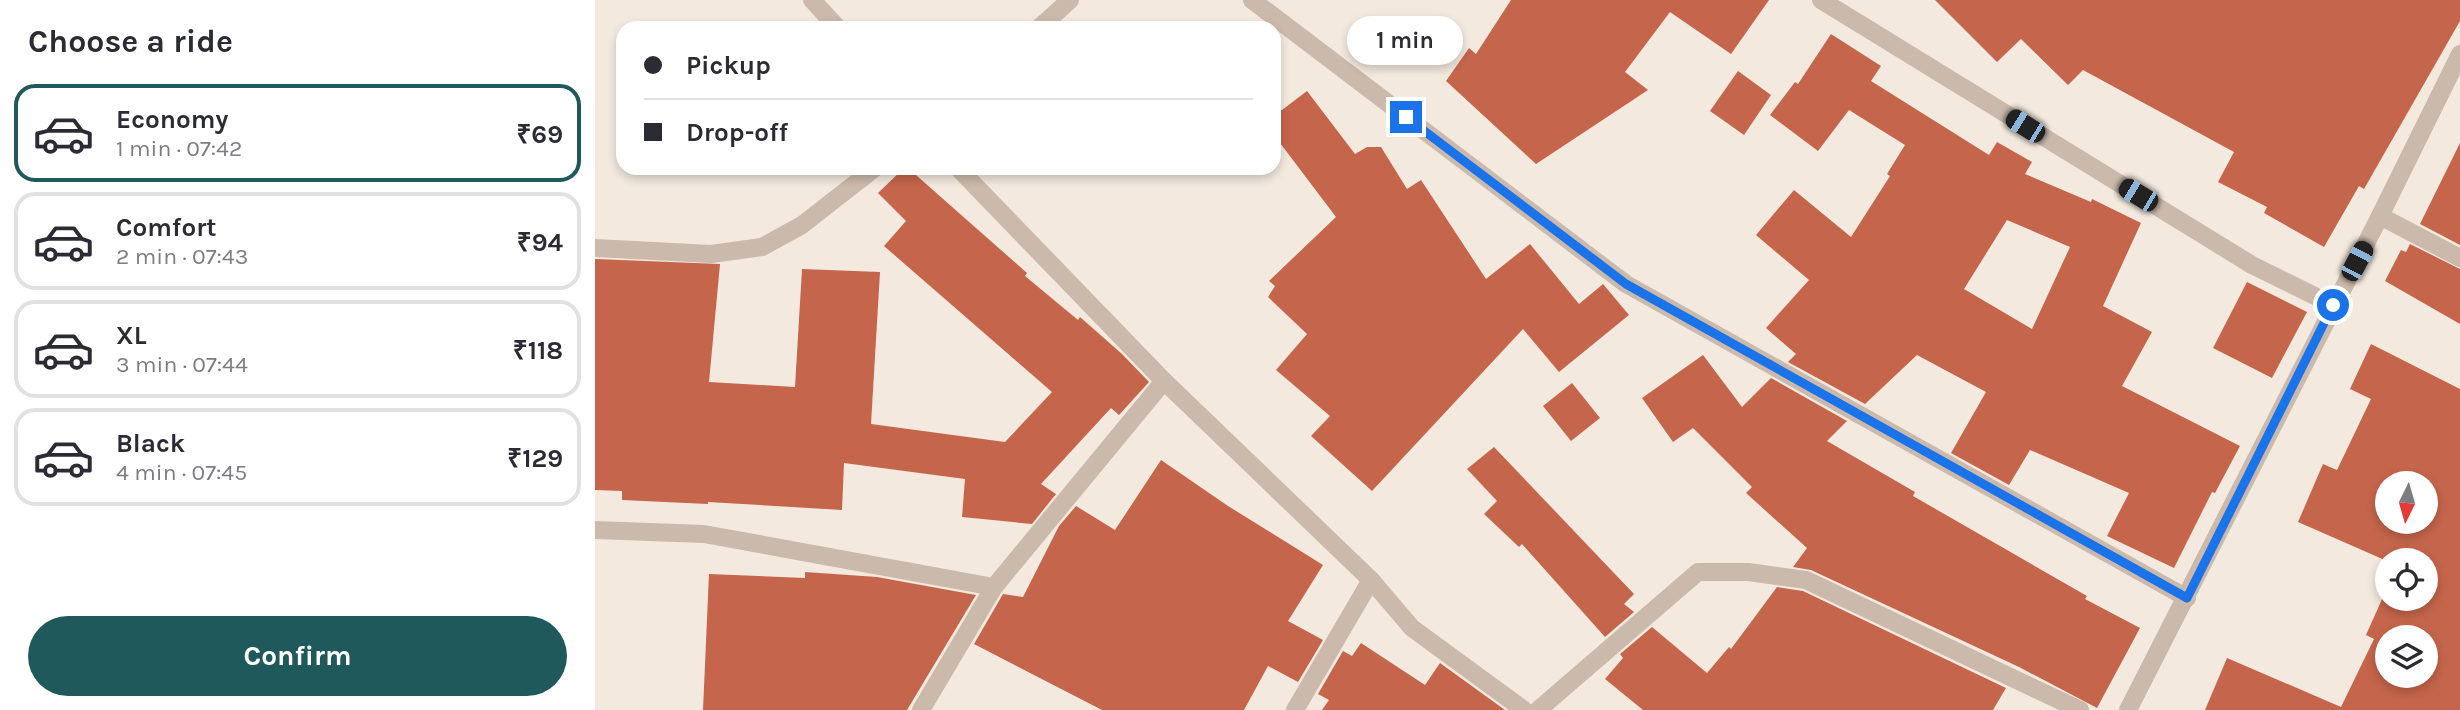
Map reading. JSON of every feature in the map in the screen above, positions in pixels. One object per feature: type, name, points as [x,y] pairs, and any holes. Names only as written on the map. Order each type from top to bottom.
[{"type":"street","points":[[812,0],[832,21]]},
{"type":"street","points":[[1047,21],[1070,0]]},
{"type":"street","points":[[1252,0],[1280,21]]},
{"type":"street","points":[[1821,0],[2252,265],[2333,305]]},
{"type":"street","points":[[1281,22],[1626,284],[2187,598]]},
{"type":"street","points":[[2128,710],[2460,54]]},
{"type":"street","points":[[595,248],[711,254],[762,247],[802,225],[866,175]]},
{"type":"street","points":[[965,175],[1164,381],[1371,580],[1412,628],[1524,710]]},
{"type":"street","points":[[2380,216],[2460,258]]},
{"type":"street","points":[[921,710],[994,587],[1164,381]]},
{"type":"street","points":[[595,530],[704,534],[994,587]]},
{"type":"street","points":[[1538,710],[1697,572],[1748,572],[1806,580],[2080,710]]},
{"type":"street","points":[[1295,710],[1371,580]]},
{"type":"building","points":[[1511,0],[1769,0],[1731,54],[1670,12],[1625,72],[1648,90],[1536,164],[1446,81],[1469,48],[1476,54]]},
{"type":"building","points":[[1935,0],[2460,0],[2460,21],[2364,189],[2359,186],[2324,247],[2264,213],[2267,207],[2218,182],[2234,152],[2083,70],[2068,85],[2021,39],[1997,62]]},
{"type":"building","points":[[1831,34],[1881,66],[1871,81],[1989,155],[1997,142],[2032,162],[2025,174],[2091,202],[2092,199],[2141,223],[2103,306],[2152,332],[2122,386],[2240,446],[2215,493],[2212,492],[2174,568],[2107,536],[2129,493],[2030,450],[2009,485],[1951,453],[1986,392],[1917,355],[1865,404],[1788,362],[1796,354],[1766,328],[1809,280],[1756,235],[1794,190],[1851,237],[1890,176],[1887,174],[1905,145],[1849,110],[1818,151],[1770,115],[1795,82],[1798,84]],"holes":[[[2007,220],[2070,247],[2032,329],[1964,289]]]},
{"type":"building","points":[[1738,71],[1771,95],[1744,135],[1710,111]]},
{"type":"building","points":[[1307,91],[1355,154],[1367,147],[1381,147],[1407,189],[1421,180],[1486,279],[1530,244],[1579,304],[1603,284],[1629,315],[1559,372],[1523,329],[1372,491],[1311,436],[1330,416],[1276,370],[1307,334],[1268,297],[1275,286],[1269,281],[1336,217],[1281,144],[1281,111]]},
{"type":"building","points":[[2460,143],[2460,245],[2420,224]]},
{"type":"building","points":[[897,175],[916,175],[1027,273],[1025,276],[1078,320],[1080,317],[1149,382],[1119,415],[1111,408],[1041,484],[1056,494],[1032,524],[962,517],[965,479],[844,463],[842,510],[622,500],[622,491],[595,490],[595,259],[720,264],[709,382],[795,387],[802,269],[880,272],[871,424],[1005,442],[1052,392],[884,246],[906,221],[878,193]]},
{"type":"building","points":[[2410,244],[2460,269],[2460,324],[2385,281],[2401,250],[2406,252]]},
{"type":"building","points":[[2247,282],[2307,312],[2272,378],[2213,348]]},
{"type":"building","points":[[2371,344],[2460,389],[2460,710],[2205,710],[2227,658],[2341,707],[2374,639],[2366,635],[2377,611],[2438,611],[2438,548],[2375,548],[2375,556],[2298,522],[2323,464],[2337,470],[2371,399],[2350,389]]},
{"type":"building","points":[[1703,355],[1742,407],[1771,378],[1847,421],[1827,441],[1915,492],[1913,496],[2087,596],[2085,599],[2140,628],[2097,708],[2019,667],[1811,570],[1793,567],[1807,548],[1746,493],[1752,487],[1693,428],[1673,442],[1642,398]]},
{"type":"building","points":[[1572,383],[1600,418],[1571,441],[1543,406]]},
{"type":"building","points":[[1494,447],[1634,594],[1624,604],[1634,612],[1605,637],[1522,544],[1519,547],[1484,514],[1497,501],[1467,469]]},
{"type":"building","points":[[1161,460],[1228,506],[1323,565],[1288,621],[1323,640],[1298,682],[1268,666],[1244,710],[1102,710],[974,644],[1003,594],[1023,597],[1059,526],[1076,506],[1115,530]]},
{"type":"building","points":[[805,572],[877,577],[976,595],[907,710],[703,710],[709,574],[805,578]]},
{"type":"building","points":[[1777,587],[1803,591],[2006,688],[1993,710],[1643,710],[1605,679],[1623,658],[1620,654],[1652,627],[1707,673],[1729,647],[1731,649]]},
{"type":"building","points":[[1361,643],[1425,685],[1440,663],[1505,710],[1322,710],[1329,700],[1318,694],[1343,651],[1352,656]]},
{"type":"route","points":[[1406,117],[1626,284],[2187,598],[2333,305]]}]
